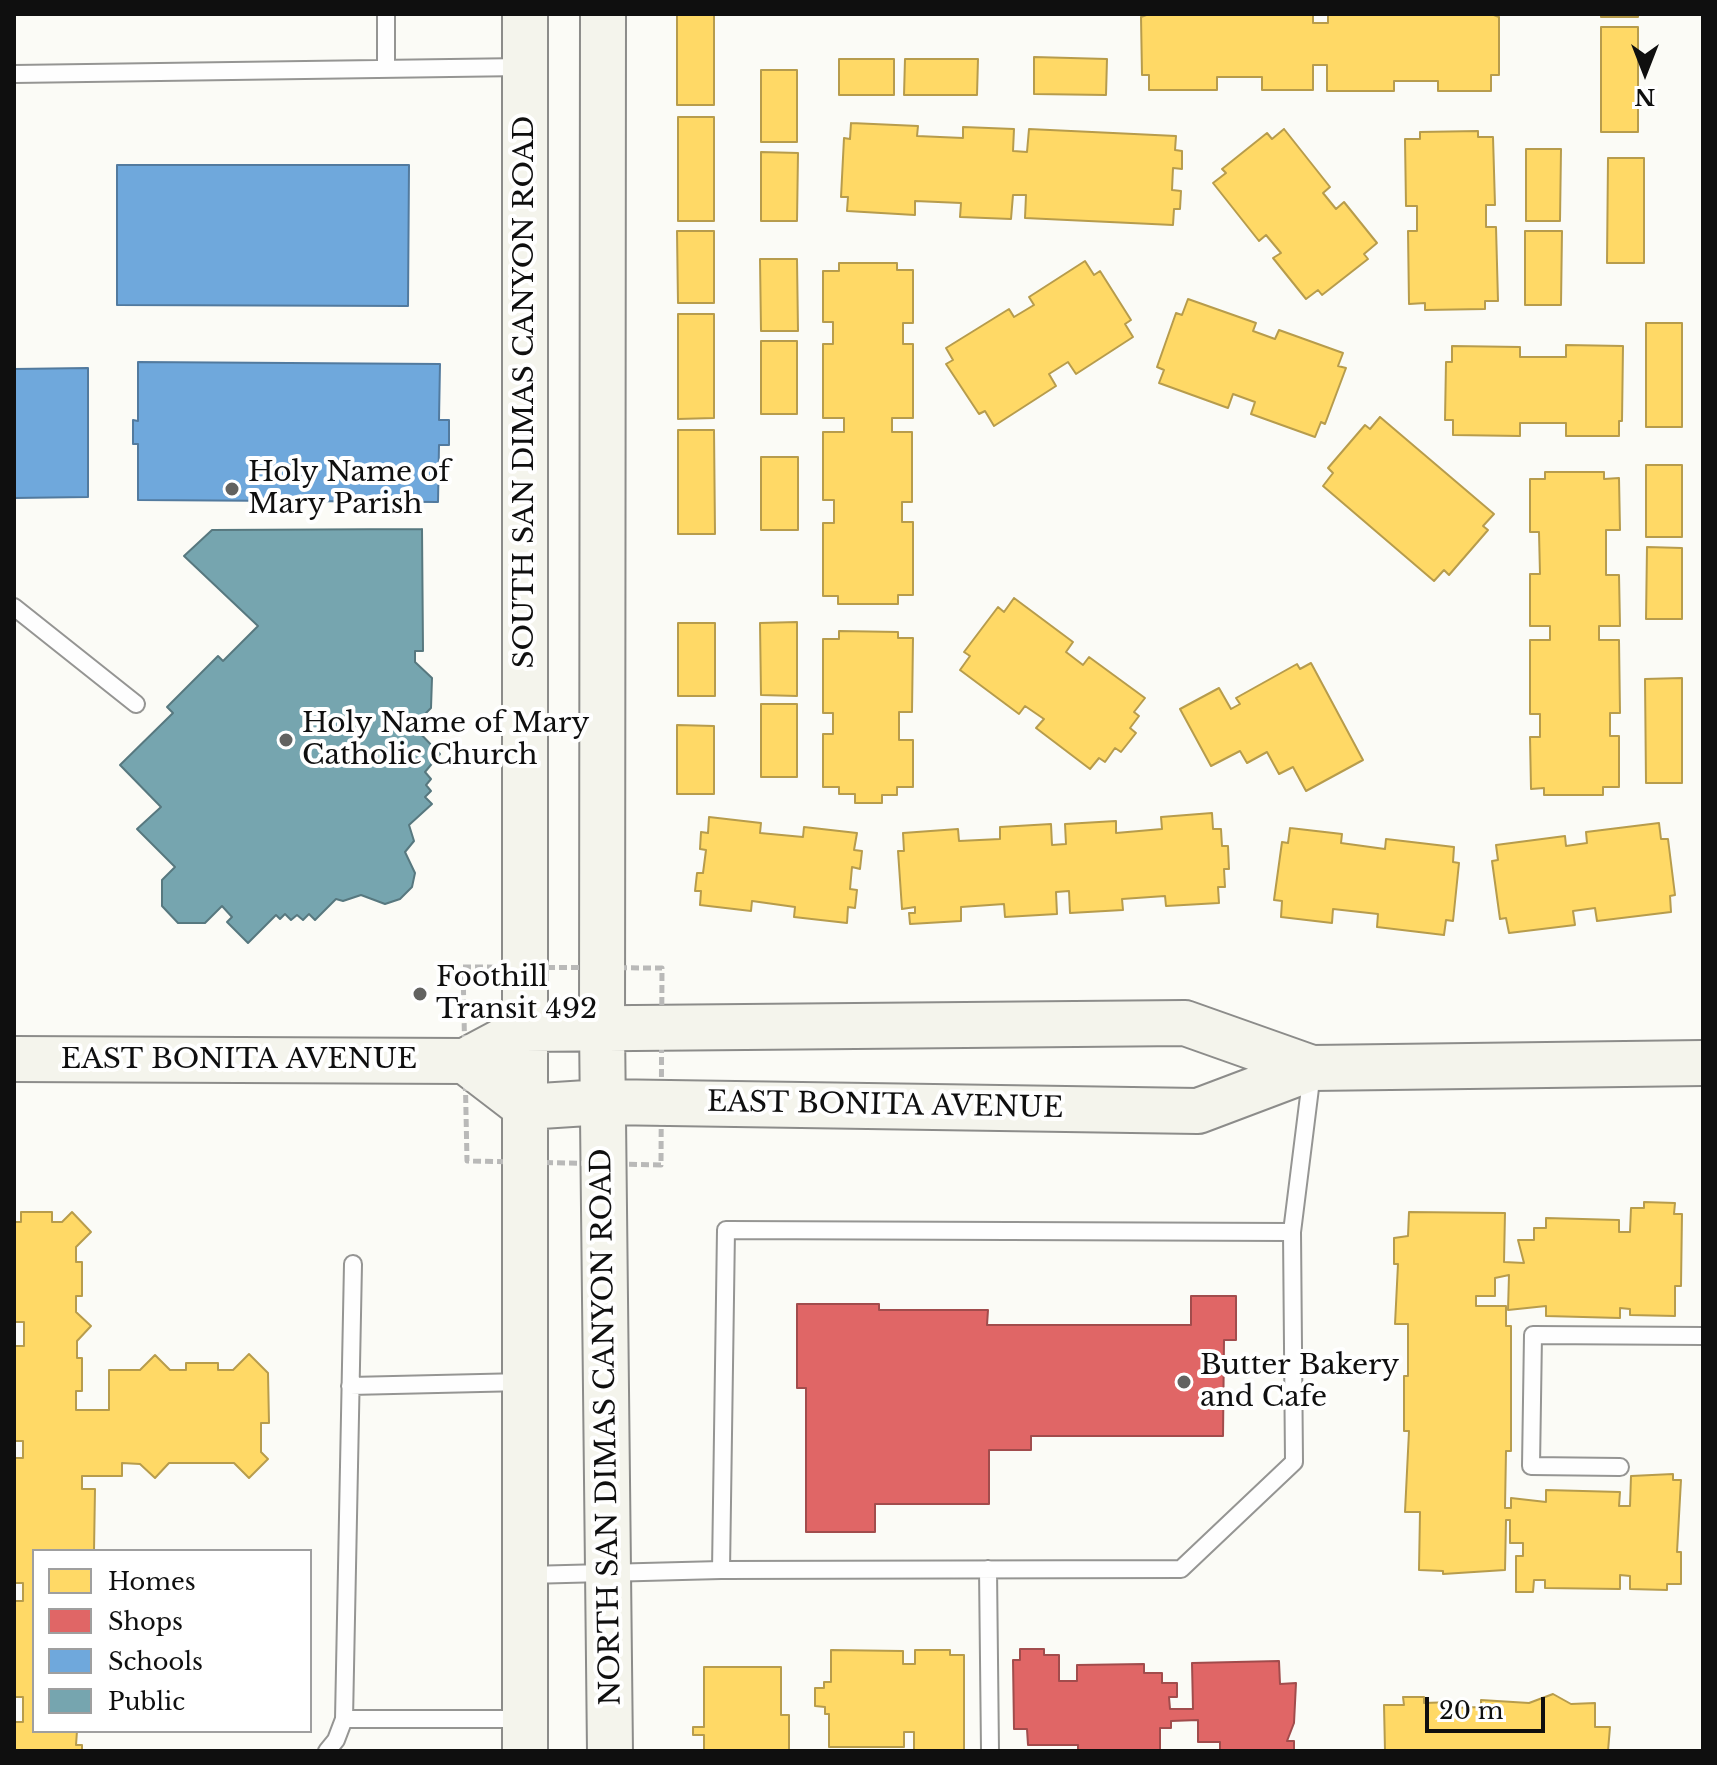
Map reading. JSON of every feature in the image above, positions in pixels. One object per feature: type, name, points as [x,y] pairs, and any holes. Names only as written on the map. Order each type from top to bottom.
[{"type":"main road","name":"SOUTH SAN DIMAS CANYON ROAD","points":[[525,14],[525,1107]]},
{"type":"main road","points":[[603,14],[603,1102]]},
{"type":"main road","name":"EAST BONITA AVENUE","points":[[14,1059],[465,1061],[525,1029],[1185,1023],[1312,1068]]},
{"type":"main road","points":[[465,1061],[525,1107],[525,1735]]},
{"type":"main road","name":"EAST BONITA AVENUE","points":[[525,1107],[603,1102],[1198,1111],[1312,1068],[1703,1063]]},
{"type":"main road","name":"NORTH SAN DIMAS CANYON ROAD","points":[[603,1102],[610,1751]]},
{"type":"lane","points":[[386,14],[386,69]]},
{"type":"lane","points":[[14,74],[525,67]]},
{"type":"lane","points":[[14,607],[136,704]]},
{"type":"lane","points":[[526,1575],[721,1570],[1181,1569],[1294,1462],[1292,1232],[1312,1068]]},
{"type":"lane","points":[[721,1570],[726,1230],[1292,1232]]},
{"type":"lane","points":[[327,1751],[336,1740],[344,1719],[353,1264]]},
{"type":"lane","points":[[1620,1467],[1531,1466],[1533,1335],[1703,1336]]},
{"type":"lane","points":[[350,1386],[524,1382]]},
{"type":"lane","points":[[988,1569],[990,1751]]},
{"type":"lane","points":[[344,1719],[525,1735]]},
{"type":"building: Homes","points":[[677,14],[714,14],[714,105],[677,105]]},
{"type":"building: Homes","points":[[1149,14],[1313,14],[1313,23],[1328,23],[1328,14],[1491,14],[1499,17],[1499,75],[1491,75],[1491,91],[1438,91],[1438,81],[1394,81],[1394,91],[1327,91],[1327,65],[1313,65],[1313,90],[1262,90],[1262,77],[1217,77],[1217,90],[1149,90],[1149,75],[1142,75],[1141,17]]},
{"type":"building: Homes","points":[[1601,14],[1638,14],[1638,17],[1601,17]]},
{"type":"building: Homes","points":[[1601,27],[1638,27],[1638,132],[1601,132]]},
{"type":"building: Homes","points":[[1034,57],[1107,59],[1106,95],[1034,94]]},
{"type":"building: Homes","points":[[839,59],[894,59],[894,95],[839,95]]},
{"type":"building: Homes","points":[[905,59],[978,59],[977,95],[904,95]]},
{"type":"building: Homes","points":[[761,70],[797,70],[797,142],[761,142]]},
{"type":"building: Homes","points":[[678,117],[714,117],[714,221],[678,221]]},
{"type":"building: Homes","points":[[851,123],[918,126],[917,136],[963,138],[963,127],[1014,129],[1013,151],[1027,152],[1029,129],[1176,136],[1175,150],[1182,151],[1182,169],[1173,168],[1172,190],[1181,191],[1180,209],[1174,209],[1173,225],[1025,218],[1026,195],[1013,195],[1011,219],[960,217],[961,203],[915,201],[915,215],[847,211],[848,197],[841,197],[844,138],[850,139]]},
{"type":"building: Homes","points":[[1284,129],[1330,187],[1323,193],[1336,209],[1344,202],[1377,243],[1364,254],[1368,259],[1322,295],[1318,290],[1306,299],[1273,258],[1281,253],[1266,235],[1259,241],[1213,183],[1226,173],[1222,169],[1267,133],[1272,139]]},
{"type":"building: Homes","points":[[1478,131],[1478,137],[1493,137],[1495,205],[1486,205],[1486,227],[1496,227],[1498,301],[1485,301],[1485,309],[1425,310],[1425,303],[1409,304],[1408,231],[1417,231],[1417,206],[1406,206],[1405,139],[1420,139],[1420,132]]},
{"type":"building: Homes","points":[[1526,149],[1561,149],[1560,221],[1526,221]]},
{"type":"building: Homes","points":[[761,152],[798,153],[797,221],[761,221]]},
{"type":"building: Homes","points":[[1608,158],[1644,158],[1644,263],[1607,263]]},
{"type":"building: Homes","points":[[677,231],[714,231],[714,303],[678,303]]},
{"type":"building: Homes","points":[[1525,231],[1562,231],[1561,305],[1525,305]]},
{"type":"building: Homes","points":[[760,259],[797,259],[798,331],[761,331]]},
{"type":"building: Homes","points":[[1085,261],[1094,275],[1100,271],[1131,320],[1125,324],[1133,337],[1076,374],[1068,362],[1049,374],[1056,386],[994,426],[985,411],[979,414],[946,364],[953,360],[946,348],[1009,309],[1014,317],[1034,305],[1029,297]]},
{"type":"building: Homes","points":[[839,263],[897,263],[897,270],[913,270],[913,323],[903,323],[903,344],[913,344],[913,418],[892,418],[892,432],[912,432],[912,502],[902,502],[902,522],[913,522],[913,595],[898,595],[898,604],[838,604],[838,596],[823,596],[823,523],[834,523],[834,500],[823,500],[823,432],[844,432],[844,418],[823,418],[823,344],[833,344],[833,322],[823,322],[823,271],[839,271]]},
{"type":"building: Homes","points":[[1188,299],[1256,323],[1253,331],[1275,339],[1279,330],[1343,353],[1338,366],[1346,368],[1325,424],[1321,422],[1315,437],[1251,414],[1255,402],[1233,394],[1228,408],[1159,383],[1164,370],[1157,367],[1176,313],[1182,315]]},
{"type":"building: Homes","points":[[678,314],[714,314],[714,418],[678,419]]},
{"type":"building: Homes","points":[[1646,323],[1682,323],[1682,427],[1646,427]]},
{"type":"building: Homes","points":[[761,341],[797,341],[797,414],[761,414]]},
{"type":"building: Homes","points":[[1566,345],[1623,346],[1619,436],[1566,436],[1566,423],[1520,423],[1520,436],[1453,435],[1453,420],[1445,420],[1446,362],[1452,362],[1452,346],[1520,347],[1520,357],[1566,357]]},
{"type":"building: Homes","points":[[1380,417],[1494,514],[1483,526],[1488,530],[1449,575],[1444,570],[1434,581],[1323,486],[1333,473],[1328,468],[1365,425],[1370,429]]},
{"type":"building: Homes","points":[[678,430],[714,430],[715,534],[678,534]]},
{"type":"building: Homes","points":[[761,457],[798,457],[798,530],[761,530]]},
{"type":"building: Homes","points":[[1646,465],[1682,465],[1682,537],[1646,537]]},
{"type":"building: Homes","points":[[1545,472],[1604,472],[1604,479],[1619,478],[1620,530],[1606,530],[1606,575],[1619,575],[1620,626],[1599,626],[1599,640],[1619,640],[1620,713],[1610,713],[1610,736],[1619,736],[1619,787],[1603,787],[1603,795],[1544,795],[1544,788],[1531,789],[1530,737],[1540,737],[1540,714],[1530,714],[1530,640],[1550,640],[1550,626],[1530,626],[1530,574],[1540,574],[1539,532],[1530,532],[1530,479],[1545,479]]},
{"type":"building: Homes","points":[[1647,547],[1682,548],[1682,619],[1646,619]]},
{"type":"building: Homes","points":[[1014,598],[1073,642],[1066,652],[1083,665],[1089,657],[1145,698],[1134,712],[1139,716],[1130,728],[1136,733],[1121,752],[1115,748],[1105,762],[1099,758],[1090,769],[1036,728],[1044,719],[1025,706],[1019,714],[960,670],[970,656],[964,652],[998,607],[1004,612]]},
{"type":"building: Homes","points":[[797,622],[797,696],[761,695],[760,623]]},
{"type":"building: Homes","points":[[678,623],[715,623],[715,696],[678,696]]},
{"type":"building: Homes","points":[[839,631],[898,632],[898,638],[913,638],[912,712],[899,712],[899,740],[913,740],[913,787],[897,787],[897,795],[882,795],[882,803],[855,803],[855,794],[839,794],[839,787],[823,787],[823,734],[833,734],[833,713],[823,713],[823,639],[839,639]]},
{"type":"building: Homes","points":[[1311,663],[1363,760],[1306,791],[1293,767],[1279,774],[1267,752],[1247,763],[1240,751],[1211,766],[1180,709],[1219,688],[1231,709],[1240,704],[1236,698],[1297,664],[1300,669]]},
{"type":"building: Homes","points":[[1682,678],[1682,783],[1646,783],[1645,679]]},
{"type":"building: Homes","points":[[761,704],[797,704],[797,777],[761,777]]},
{"type":"building: Homes","points":[[677,725],[714,726],[714,794],[677,794]]},
{"type":"building: Homes","points":[[1212,813],[1213,829],[1221,829],[1222,846],[1228,846],[1229,869],[1224,869],[1225,887],[1218,887],[1219,903],[1166,906],[1165,896],[1122,899],[1123,910],[1070,913],[1069,891],[1056,892],[1057,914],[1005,917],[1004,904],[961,907],[961,921],[910,924],[909,913],[915,913],[915,907],[902,909],[898,851],[904,851],[903,833],[958,829],[959,841],[1000,839],[1000,827],[1051,824],[1052,845],[1066,844],[1065,824],[1116,821],[1116,833],[1162,829],[1161,817]]},
{"type":"building: Homes","points":[[709,817],[761,823],[760,833],[803,837],[804,827],[857,833],[854,850],[862,851],[860,869],[852,867],[850,889],[857,890],[855,908],[848,907],[847,923],[794,917],[795,907],[752,901],[751,911],[700,905],[701,891],[695,891],[697,873],[703,873],[706,850],[700,849],[701,832],[708,833]]},
{"type":"building: Homes","points":[[1659,823],[1661,839],[1668,839],[1675,895],[1670,896],[1671,912],[1597,921],[1595,908],[1573,911],[1575,925],[1509,933],[1506,918],[1500,919],[1492,861],[1498,860],[1496,845],[1565,836],[1566,846],[1587,843],[1586,832]]},
{"type":"building: Homes","points":[[1290,828],[1342,834],[1341,843],[1385,849],[1386,839],[1454,847],[1453,862],[1459,863],[1453,921],[1446,920],[1444,935],[1377,927],[1378,914],[1333,909],[1332,923],[1281,917],[1282,901],[1274,900],[1282,842],[1288,843]]},
{"type":"building: Homes","points":[[1644,1202],[1675,1203],[1674,1214],[1682,1214],[1681,1286],[1675,1286],[1675,1316],[1630,1315],[1630,1309],[1620,1308],[1620,1318],[1546,1316],[1546,1306],[1508,1310],[1509,1275],[1495,1278],[1495,1296],[1476,1296],[1476,1306],[1506,1306],[1506,1326],[1511,1326],[1511,1451],[1506,1451],[1505,1508],[1511,1508],[1511,1498],[1546,1502],[1546,1490],[1620,1492],[1619,1506],[1630,1506],[1631,1476],[1673,1474],[1673,1480],[1681,1480],[1677,1552],[1681,1552],[1681,1584],[1667,1584],[1667,1590],[1630,1589],[1630,1576],[1620,1575],[1620,1589],[1545,1588],[1545,1580],[1534,1580],[1533,1592],[1516,1592],[1516,1556],[1523,1556],[1523,1543],[1510,1543],[1510,1520],[1506,1520],[1505,1570],[1443,1574],[1443,1571],[1419,1570],[1420,1512],[1405,1512],[1409,1431],[1404,1431],[1404,1376],[1408,1376],[1408,1324],[1395,1324],[1398,1264],[1394,1264],[1394,1238],[1408,1236],[1409,1212],[1505,1213],[1504,1262],[1524,1263],[1518,1240],[1534,1240],[1534,1228],[1546,1228],[1546,1218],[1619,1220],[1619,1232],[1630,1232],[1631,1208],[1644,1208]]},
{"type":"building: Homes","points":[[21,1212],[52,1212],[52,1222],[62,1222],[72,1212],[91,1232],[76,1247],[76,1262],[82,1262],[82,1296],[76,1296],[76,1312],[91,1326],[77,1341],[77,1358],[82,1358],[82,1391],[76,1391],[76,1410],[109,1410],[109,1370],[140,1370],[155,1355],[170,1370],[186,1370],[186,1363],[218,1363],[218,1370],[233,1370],[249,1354],[268,1373],[269,1423],[261,1423],[261,1452],[268,1459],[249,1478],[234,1463],[169,1463],[155,1478],[140,1464],[122,1463],[122,1476],[82,1476],[82,1489],[95,1489],[94,1549],[32,1549],[32,1733],[77,1733],[76,1745],[82,1745],[82,1751],[14,1751],[14,1722],[23,1722],[23,1697],[14,1697],[14,1601],[23,1601],[23,1583],[14,1583],[14,1458],[23,1458],[23,1441],[14,1441],[14,1346],[24,1346],[24,1322],[14,1322],[14,1222],[21,1222]]},
{"type":"building: Homes","points":[[831,1650],[903,1651],[903,1664],[915,1664],[915,1650],[950,1650],[950,1655],[964,1655],[964,1751],[914,1751],[914,1732],[904,1732],[904,1747],[829,1747],[829,1714],[825,1714],[825,1707],[815,1706],[815,1688],[824,1688],[824,1682],[831,1682]]},
{"type":"building: Homes","points":[[704,1667],[781,1667],[781,1715],[789,1715],[789,1751],[692,1751],[704,1750],[704,1735],[693,1735],[693,1727],[704,1727]]},
{"type":"building: Homes","points":[[1553,1694],[1571,1704],[1595,1703],[1595,1727],[1610,1727],[1608,1751],[1385,1751],[1384,1705],[1404,1705],[1403,1697],[1424,1697],[1424,1703],[1453,1702],[1453,1708],[1481,1707],[1481,1700],[1529,1703]]},
{"type":"building: Shops","points":[[1191,1296],[1236,1296],[1236,1340],[1224,1340],[1223,1436],[1031,1436],[1031,1450],[989,1450],[989,1504],[875,1504],[875,1532],[806,1532],[806,1388],[797,1388],[797,1304],[879,1304],[879,1310],[988,1310],[987,1325],[1191,1325]]},
{"type":"building: Shops","points":[[1020,1649],[1044,1649],[1044,1655],[1059,1655],[1059,1681],[1077,1681],[1077,1665],[1144,1664],[1144,1673],[1162,1673],[1162,1683],[1177,1683],[1177,1697],[1169,1697],[1170,1709],[1193,1709],[1192,1663],[1279,1661],[1280,1684],[1296,1683],[1294,1723],[1287,1741],[1294,1741],[1294,1751],[1220,1751],[1220,1742],[1198,1742],[1198,1720],[1171,1721],[1171,1728],[1160,1728],[1160,1751],[1078,1751],[1078,1745],[1028,1745],[1027,1729],[1014,1729],[1013,1660],[1020,1660]]},
{"type":"building: Schools","points":[[117,165],[409,165],[408,306],[117,305]]},
{"type":"building: Schools","points":[[138,362],[440,364],[439,420],[449,420],[449,445],[439,445],[438,502],[138,500],[138,444],[133,444],[133,420],[138,421]]},
{"type":"building: Schools","points":[[88,368],[88,497],[14,498],[14,369]]},
{"type":"building: Public","name":"Holy Name of Mary Catholic Church","points":[[422,529],[423,651],[415,651],[415,662],[432,678],[431,708],[413,726],[440,754],[425,772],[431,779],[426,785],[431,791],[425,797],[432,804],[409,825],[414,841],[405,852],[415,873],[412,887],[400,899],[385,904],[361,895],[343,901],[336,899],[315,920],[309,914],[303,920],[297,915],[291,920],[285,914],[280,919],[276,915],[248,943],[227,922],[232,917],[222,906],[205,923],[178,923],[162,906],[162,880],[175,867],[137,829],[161,807],[120,765],[173,713],[167,707],[218,656],[223,661],[258,626],[184,556],[212,530]]},
{"type":"place","name":"Holy Name of Mary Parish","points":[[232,489]]},
{"type":"place","name":"Holy Name of Mary Catholic Church","points":[[286,740]]},
{"type":"place","name":"Foothill Transit 492","points":[[420,994]]},
{"type":"place","name":"Butter Bakery and Cafe","points":[[1184,1382]]}]
